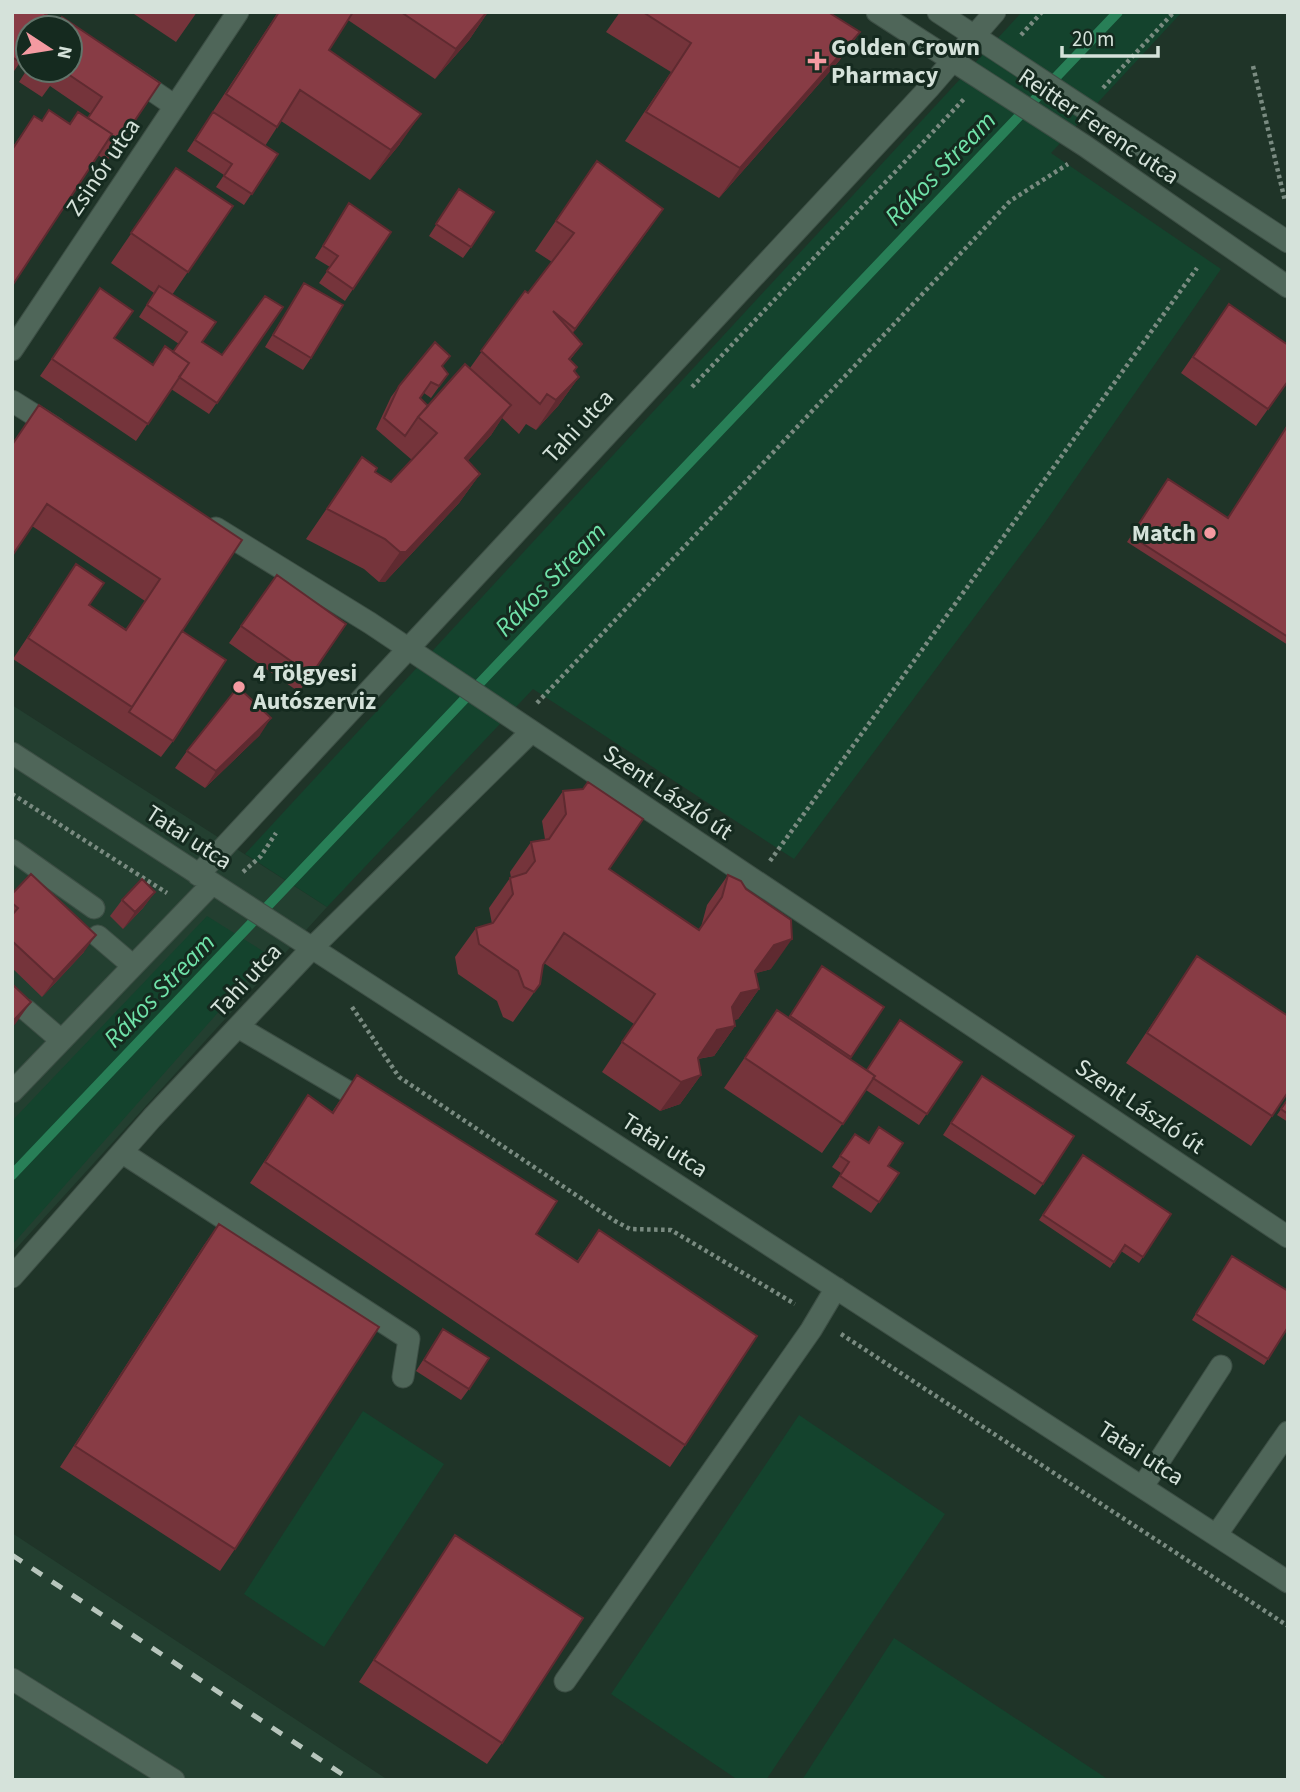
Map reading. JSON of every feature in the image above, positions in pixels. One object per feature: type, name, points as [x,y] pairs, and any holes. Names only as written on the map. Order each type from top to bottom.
[{"type":"street","name":"Zsinór utca","points":[[12,350],[237,12]]},
{"type":"street","name":"Reitter Ferenc utca","points":[[877,12],[982,78],[1078,154],[1288,287]]},
{"type":"street","name":"Reitter Ferenc utca","points":[[938,12],[1288,242]]},
{"type":"street","name":"Tahi utca","points":[[12,1092],[212,884],[325,741],[406,648],[995,12]]},
{"type":"street","points":[[112,64],[175,106]]},
{"type":"street","points":[[12,401],[70,437]]},
{"type":"street","name":"Szent László út","points":[[197,516],[406,648],[1288,1237]]},
{"type":"street","name":"Tahi utca","points":[[12,1277],[238,1027],[525,728]]},
{"type":"street","name":"Tatai utca","points":[[12,753],[1288,1582]]},
{"type":"street","points":[[12,850],[94,908]]},
{"type":"street","points":[[98,936],[132,965]]},
{"type":"street","points":[[26,1010],[61,1040]]},
{"type":"street","points":[[238,1027],[386,1114]]},
{"type":"street","points":[[123,1153],[409,1339],[403,1377]]},
{"type":"street","points":[[565,1681],[818,1319],[836,1288]]},
{"type":"street","points":[[1143,1486],[1221,1366]]},
{"type":"street","points":[[1217,1534],[1288,1432]]},
{"type":"street","points":[[13,1681],[174,1780]]},
{"type":"path","points":[[1094,98],[1174,12]]},
{"type":"path","points":[[1253,66],[1285,201]]},
{"type":"path","points":[[525,728],[1010,201],[1078,154]]},
{"type":"path","points":[[755,881],[1196,268]]},
{"type":"path","points":[[12,794],[189,906]]},
{"type":"path","points":[[348,1002],[398,1077],[615,1221],[630,1229],[671,1230],[818,1319],[1288,1626]]},
{"type":"shaded area","points":[[1022,12],[1182,12],[1051,153],[1221,269],[1044,524],[794,859],[533,689],[327,907],[245,854]]},
{"type":"shaded area","points":[[12,705],[327,907],[12,1253]]},
{"type":"shaded area","points":[[207,916],[269,955],[12,1245],[12,1121]]},
{"type":"shaded area","points":[[363,1411],[444,1464],[324,1647],[244,1594]]},
{"type":"shaded area","points":[[799,1415],[945,1514],[766,1780],[738,1780],[611,1694]]},
{"type":"shaded area","points":[[12,1533],[388,1780],[12,1780]]},
{"type":"shaded area","points":[[894,1638],[1109,1780],[802,1780]]},
{"type":"building","points":[[12,12],[45,14],[14,14],[14,58]]},
{"type":"building","points":[[279,12],[353,12],[329,50],[421,114],[391,150],[300,90],[277,127],[226,94]]},
{"type":"building","points":[[401,12],[487,12],[456,49]]},
{"type":"building","points":[[643,12],[828,12],[860,32],[740,168],[646,112],[691,43]]},
{"type":"building","points":[[84,32],[160,83],[119,144],[110,138],[112,134],[88,118],[102,97],[83,84]]},
{"type":"building","points":[[49,110],[70,124],[78,112],[112,134],[12,286],[12,150],[34,116],[42,121]]},
{"type":"building","points":[[213,112],[278,154],[252,194],[224,176],[232,164],[195,140]]},
{"type":"building","points":[[597,161],[663,209],[575,329],[553,311],[582,344],[569,359],[577,367],[574,371],[579,377],[556,400],[547,394],[540,404],[481,351],[525,291],[528,293],[574,233],[556,221]]},
{"type":"building","points":[[176,168],[233,206],[188,272],[131,233]]},
{"type":"building","points":[[459,189],[494,212],[471,247],[436,224]]},
{"type":"building","points":[[349,203],[391,232],[353,289],[327,271],[338,256],[323,246]]},
{"type":"building","points":[[304,283],[343,305],[311,358],[273,335]]},
{"type":"building","points":[[159,286],[216,322],[202,342],[222,355],[265,296],[283,307],[217,403],[179,377],[189,363],[173,352],[187,332],[147,305]]},
{"type":"building","points":[[100,288],[133,311],[114,338],[153,365],[165,346],[189,363],[148,424],[52,359]]},
{"type":"building","points":[[1229,304],[1288,345],[1288,381],[1268,409],[1193,357]]},
{"type":"building","points":[[435,342],[450,356],[442,366],[448,374],[439,386],[431,382],[420,398],[428,406],[405,436],[384,418],[399,386]]},
{"type":"building","points":[[465,364],[511,405],[465,458],[480,474],[406,552],[400,552],[385,539],[327,509],[362,457],[377,468],[375,472],[391,482],[437,433],[418,417]]},
{"type":"building","points":[[39,405],[242,540],[132,707],[28,638],[76,564],[104,583],[89,605],[126,630],[160,579],[47,504],[12,556],[12,445]]},
{"type":"building","name":"Match","points":[[1288,425],[1288,637],[1131,536],[1168,479],[1228,518]]},
{"type":"building","points":[[277,575],[346,624],[311,675],[241,626]]},
{"type":"building","points":[[182,631],[226,660],[173,741],[129,712]]},
{"type":"building","points":[[238,687],[271,718],[216,771],[187,751]]},
{"type":"building","points":[[588,782],[643,819],[609,869],[699,930],[722,897],[728,875],[741,881],[746,889],[791,920],[792,939],[774,945],[755,971],[759,989],[741,993],[732,1007],[735,1026],[717,1030],[698,1058],[701,1075],[681,1082],[622,1042],[655,994],[564,933],[543,965],[540,984],[534,992],[524,987],[518,971],[479,944],[476,928],[493,923],[513,894],[510,878],[526,873],[535,861],[531,842],[549,839],[566,814],[563,791],[583,789]]},
{"type":"building","points":[[31,874],[96,935],[54,980],[12,941],[12,915],[18,908],[12,903],[12,894]]},
{"type":"building","points":[[142,879],[155,892],[135,912],[122,900]]},
{"type":"building","points":[[1197,956],[1288,1016],[1288,1092],[1272,1116],[1147,1033]]},
{"type":"building","points":[[822,966],[884,1007],[851,1057],[790,1016]]},
{"type":"building","points":[[12,984],[31,1002],[12,1022]]},
{"type":"building","points":[[777,1010],[875,1076],[843,1124],[745,1058]]},
{"type":"building","points":[[900,1020],[962,1062],[927,1114],[873,1078],[875,1076],[867,1070]]},
{"type":"building","points":[[357,1075],[557,1201],[536,1234],[578,1262],[599,1230],[757,1336],[685,1445],[265,1162],[308,1095],[333,1113]]},
{"type":"building","points":[[982,1076],[1074,1136],[1043,1184],[951,1123]]},
{"type":"building","points":[[1288,1099],[1288,1114],[1281,1109]]},
{"type":"building","points":[[879,1127],[903,1143],[888,1166],[899,1173],[879,1202],[840,1176],[849,1162],[840,1156],[855,1134],[869,1143]]},
{"type":"building","points":[[1083,1155],[1171,1214],[1143,1257],[1125,1245],[1114,1262],[1043,1215]]},
{"type":"building","points":[[219,1224],[379,1327],[235,1549],[75,1446]]},
{"type":"building","points":[[1232,1256],[1288,1291],[1288,1327],[1268,1359],[1196,1314]]},
{"type":"building","points":[[443,1329],[489,1358],[469,1389],[424,1360]]},
{"type":"building","points":[[455,1535],[583,1618],[502,1743],[374,1660]]},
{"type":"waterway","name":"Rákos Stream","points":[[12,1175],[1118,12]]},
{"type":"railway","points":[[12,1555],[351,1780]]},
{"type":"place","name":"Golden Crown Pharmacy","points":[[817,61]]},
{"type":"place","name":"Match","points":[[1210,533]]},
{"type":"place","name":"4 Tölgyesi Autószerviz","points":[[239,687]]}]
